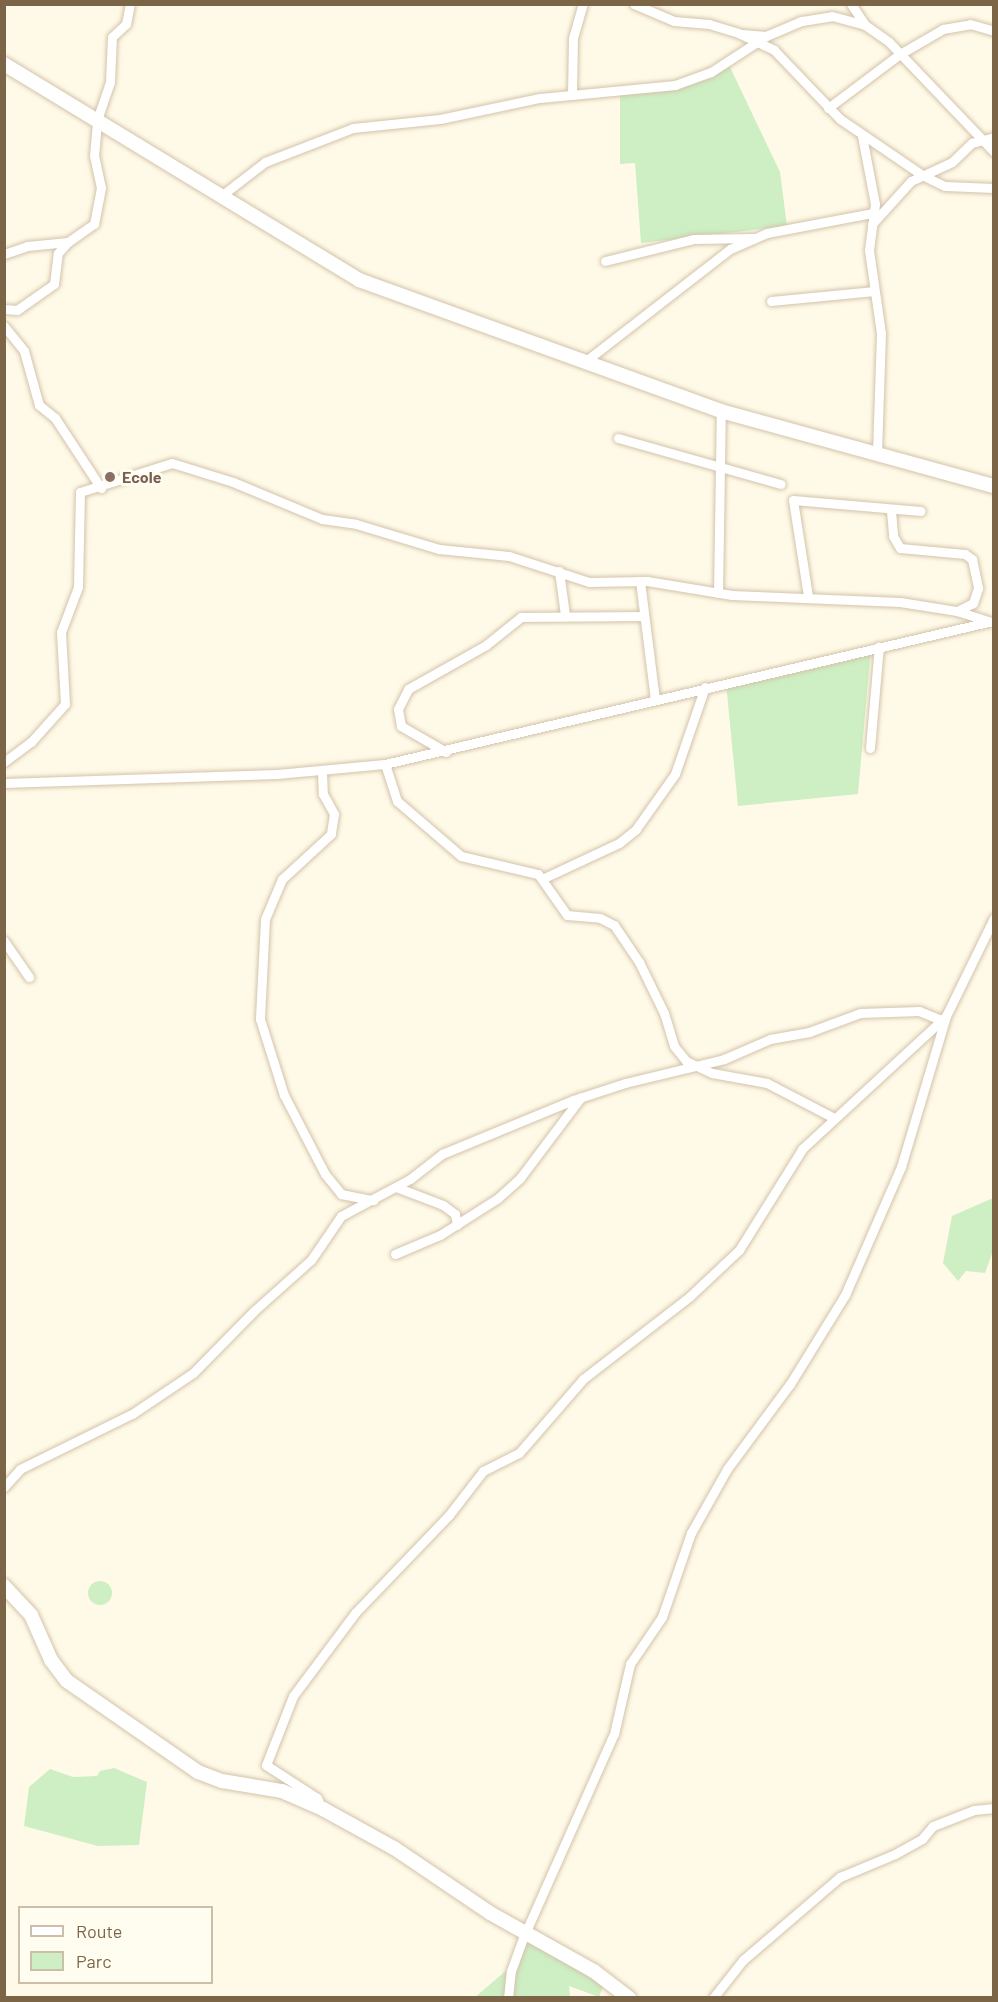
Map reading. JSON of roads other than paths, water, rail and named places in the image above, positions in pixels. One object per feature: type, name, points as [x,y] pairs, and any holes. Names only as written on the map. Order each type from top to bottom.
[{"type":"street","points":[[4,309],[17,310],[54,284],[58,253],[68,242],[90,230],[99,212],[101,188],[94,156],[97,120],[110,82],[112,37],[126,24],[130,4]]},
{"type":"street","points":[[572,95],[573,38],[584,4]]},
{"type":"street","points":[[634,4],[674,21],[709,24],[738,33],[766,36]]},
{"type":"street","points":[[221,196],[266,162],[353,128],[426,121],[526,100],[633,92],[687,82],[756,45],[766,36],[802,21],[832,16],[850,4],[865,25],[900,54],[993,152]]},
{"type":"street","points":[[832,16],[865,25]]},
{"type":"street","points":[[828,108],[900,54],[951,26],[981,25],[993,31]]},
{"type":"street","points":[[738,33],[756,45],[782,56],[828,108],[862,136],[922,175],[945,186],[993,188]]},
{"type":"street","points":[[4,64],[359,280],[587,360],[721,411],[877,451],[993,486]]},
{"type":"street","points":[[862,136],[873,213],[869,250],[882,370],[877,451]]},
{"type":"street","points":[[872,225],[897,194],[922,175],[952,162],[980,139],[993,137]]},
{"type":"street","points":[[605,261],[694,239],[753,238],[873,213]]},
{"type":"street","points":[[587,360],[712,260],[753,238]]},
{"type":"street","points":[[4,254],[27,246],[68,242]]},
{"type":"street","points":[[771,301],[874,291]]},
{"type":"street","points":[[4,326],[24,351],[39,405],[55,418],[101,488]]},
{"type":"street","points":[[718,593],[718,467],[721,411]]},
{"type":"street","points":[[618,438],[781,484]]},
{"type":"street","points":[[4,762],[31,742],[65,704],[61,632],[76,600],[79,580],[76,551],[78,495],[180,464],[322,519],[352,523],[439,549],[510,556],[595,583],[640,581],[718,593],[900,602],[957,610],[992,621]]},
{"type":"street","points":[[808,596],[793,500],[814,499],[891,511],[921,511]]},
{"type":"street","points":[[891,511],[893,536],[900,548],[965,554],[972,559],[978,588],[973,603],[957,610]]},
{"type":"street","points":[[559,571],[565,615]]},
{"type":"street","points":[[640,581],[655,700]]},
{"type":"street","points":[[446,752],[401,726],[398,709],[403,693],[442,667],[486,645],[521,617],[565,615],[616,619],[644,616]]},
{"type":"street","points":[[4,783],[321,771],[385,764],[446,752],[705,687],[992,621]]},
{"type":"street","points":[[870,748],[879,646]]},
{"type":"street","points":[[544,878],[619,843],[636,829],[675,774],[705,687]]},
{"type":"street","points":[[385,764],[397,801],[461,856],[528,871],[544,878],[567,915],[600,918],[614,925],[657,998],[677,1053],[697,1067],[712,1073],[767,1083],[832,1117]]},
{"type":"street","points":[[321,771],[324,794],[334,814],[331,834],[282,879],[265,919],[260,1019],[284,1095],[325,1174],[341,1194],[373,1200]]},
{"type":"street","points":[[508,1998],[511,1971],[526,1932],[614,1734],[630,1664],[662,1617],[691,1533],[727,1468],[790,1384],[844,1295],[901,1167],[944,1018],[993,918]]},
{"type":"street","points":[[4,941],[29,977]]},
{"type":"street","points":[[4,1487],[20,1468],[132,1414],[193,1373],[255,1310],[311,1260],[341,1216],[396,1187],[442,1154],[582,1097],[697,1067],[770,1039],[809,1032],[868,1011],[919,1011],[944,1018]]},
{"type":"street","points":[[322,1809],[317,1798],[266,1767],[294,1696],[355,1613],[449,1515],[483,1471],[519,1453],[583,1379],[689,1297],[740,1250],[802,1149],[832,1117],[944,1018]]},
{"type":"street","points":[[395,1254],[457,1225],[520,1178],[582,1097]]},
{"type":"street","points":[[396,1187],[443,1205],[455,1215],[457,1225]]},
{"type":"street","points":[[4,1586],[31,1615],[59,1673],[198,1772],[222,1781],[282,1791],[322,1809],[394,1848],[490,1913],[596,1972],[628,1998]]},
{"type":"street","points":[[712,1998],[743,1960],[840,1877],[895,1854],[922,1839],[933,1826],[974,1810],[993,1808]]},
{"type":"place","name":"Ecole","points":[[110,477]]}]
